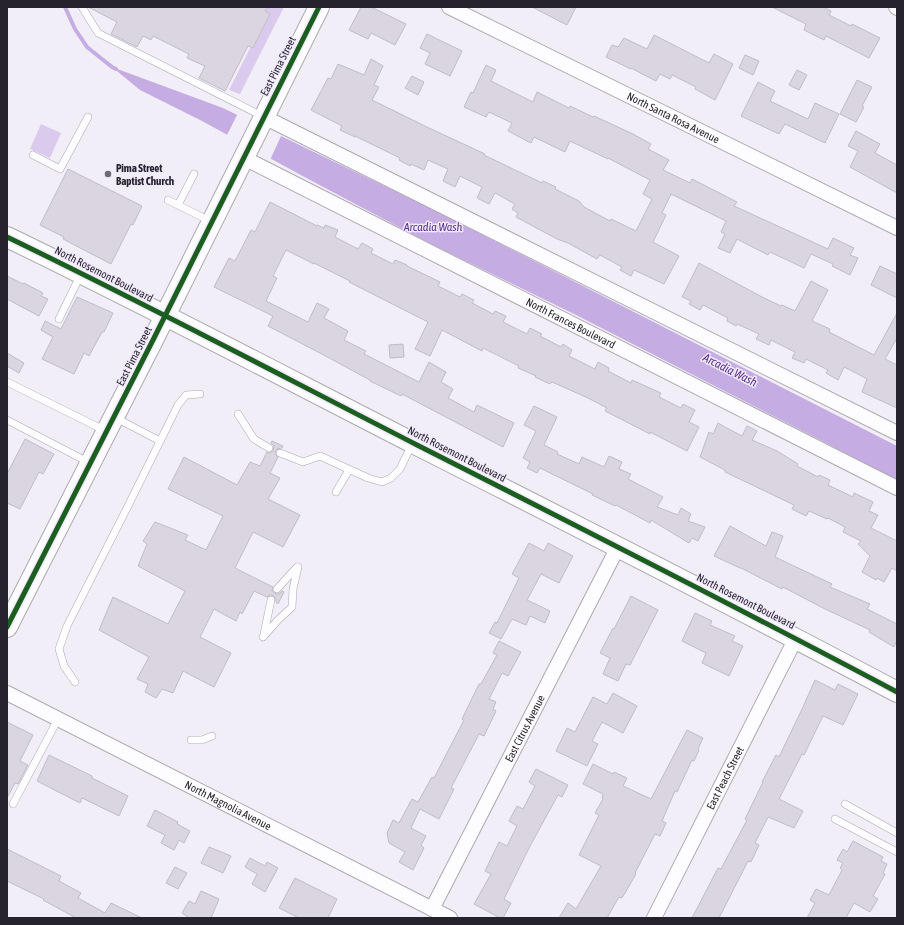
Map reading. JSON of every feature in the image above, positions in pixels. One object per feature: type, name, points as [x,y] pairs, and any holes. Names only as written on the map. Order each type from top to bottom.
[{"type":"street","name":"East Pima Street","points":[[7,627],[165,316],[319,7]]},
{"type":"street","name":"North Santa Rosa Avenue","points":[[449,7],[897,228]]},
{"type":"street","points":[[262,121],[897,433]]},
{"type":"street","name":"North Frances Boulevard","points":[[244,156],[897,488]]},
{"type":"street","name":"North Rosemont Boulevard","points":[[7,237],[413,442],[796,638],[897,692]]},
{"type":"street","name":"East Citrus Avenue","points":[[432,909],[618,547]]},
{"type":"street","name":"East Peach Street","points":[[654,918],[796,638]]},
{"type":"street","name":"North Magnolia Avenue","points":[[7,693],[450,918]]},
{"type":"lane","points":[[82,7],[98,33],[262,121]]},
{"type":"lane","points":[[33,155],[60,169],[88,117]]},
{"type":"lane","points":[[178,205],[194,174]]},
{"type":"lane","points":[[168,200],[212,222]]},
{"type":"lane","points":[[59,318],[81,274]]},
{"type":"lane","points":[[7,382],[110,424],[160,441]]},
{"type":"lane","points":[[75,682],[64,666],[59,649],[67,626],[178,406],[186,395],[200,394]]},
{"type":"lane","points":[[238,414],[254,439],[269,448]]},
{"type":"lane","points":[[7,420],[90,463]]},
{"type":"lane","points":[[280,453],[303,462],[320,456],[368,478],[382,482],[391,478],[400,468],[413,442]]},
{"type":"lane","points":[[336,492],[349,470]]},
{"type":"lane","points":[[272,600],[263,637],[292,607],[293,589],[298,567],[277,589]]},
{"type":"lane","points":[[13,804],[58,719]]},
{"type":"lane","points":[[191,740],[202,740],[212,736]]},
{"type":"lane","points":[[845,804],[897,833]]},
{"type":"lane","points":[[834,820],[897,852]]},
{"type":"shaded area","points":[[268,7],[284,7],[240,94],[229,90],[250,48],[253,48],[270,14],[265,11]]},
{"type":"shaded area","points":[[41,124],[61,133],[50,158],[30,149]]},
{"type":"water","name":"Arcadia Wash","points":[[112,67],[223,108],[432,209],[897,446],[897,481],[830,445],[576,315],[431,244],[202,121],[140,90]]},
{"type":"pier","points":[[238,113],[282,134],[270,160],[226,137]]},
{"type":"building","points":[[88,7],[268,7],[265,11],[270,14],[253,48],[248,46],[225,91],[199,78],[205,66],[187,58],[189,54],[153,36],[151,40],[143,36],[137,47],[111,34],[117,22]]},
{"type":"building","points":[[361,7],[371,7],[406,24],[395,45],[371,33],[368,39],[349,30]]},
{"type":"building","points":[[532,7],[576,7],[567,25]]},
{"type":"building","points":[[772,7],[823,7],[831,11],[829,15],[851,26],[852,24],[880,38],[869,58],[826,36],[824,40],[804,30],[806,24]]},
{"type":"building","points":[[427,34],[462,51],[450,76],[425,64],[430,53],[420,48]]},
{"type":"building","points":[[654,35],[709,63],[714,54],[733,64],[715,100],[695,89],[696,87],[672,75],[670,79],[660,74],[656,81],[606,57],[612,45],[618,47],[624,38],[647,49]]},
{"type":"building","points":[[745,55],[759,61],[753,75],[739,68]]},
{"type":"building","points":[[371,59],[383,66],[374,85],[379,87],[372,100],[542,183],[543,181],[556,187],[555,189],[579,201],[584,207],[610,221],[611,219],[636,231],[652,199],[643,194],[650,180],[608,158],[570,141],[565,152],[534,137],[531,143],[508,131],[512,123],[489,112],[486,117],[464,107],[471,92],[473,93],[486,65],[496,70],[491,81],[533,102],[537,92],[569,108],[570,106],[633,134],[651,144],[648,149],[669,160],[663,170],[690,183],[692,179],[737,202],[734,206],[828,249],[833,238],[854,248],[850,255],[858,258],[850,275],[832,266],[833,264],[811,254],[804,268],[770,252],[768,255],[737,239],[730,253],[718,248],[725,234],[721,232],[726,221],[671,194],[662,213],[666,215],[653,242],[679,256],[664,284],[634,270],[631,276],[620,270],[622,267],[600,255],[597,259],[516,217],[518,213],[512,209],[515,204],[495,193],[489,204],[477,198],[482,187],[460,176],[455,187],[443,181],[448,169],[428,160],[424,170],[411,164],[410,166],[399,160],[400,158],[340,130],[342,126],[311,110],[328,78],[331,79],[338,64],[364,75]]},
{"type":"building","points":[[797,70],[807,75],[799,90],[789,85]]},
{"type":"building","points":[[412,76],[424,82],[418,95],[405,88]]},
{"type":"building","points":[[857,80],[872,87],[856,122],[840,114]]},
{"type":"building","points":[[758,82],[775,91],[770,101],[808,119],[815,103],[839,114],[825,143],[785,124],[779,134],[741,116]]},
{"type":"building","points":[[856,131],[880,144],[875,153],[897,165],[897,193],[850,167],[858,151],[848,146]]},
{"type":"building","points":[[68,169],[142,206],[133,225],[131,224],[111,264],[40,225]]},
{"type":"building","points":[[270,202],[317,226],[324,228],[325,225],[338,230],[335,237],[358,249],[362,243],[373,249],[371,253],[393,264],[395,260],[407,265],[440,282],[438,286],[460,297],[462,294],[474,300],[472,303],[493,314],[495,311],[506,316],[503,322],[527,334],[530,328],[542,334],[540,336],[561,347],[563,344],[572,350],[569,356],[595,369],[598,362],[609,368],[608,371],[631,383],[632,380],[661,393],[659,397],[681,408],[683,404],[695,410],[689,422],[699,427],[687,451],[605,411],[607,408],[586,397],[552,382],[550,384],[483,348],[482,351],[442,330],[430,356],[415,349],[428,322],[349,282],[350,281],[286,250],[273,276],[277,278],[266,301],[308,322],[317,303],[329,309],[324,318],[348,331],[344,340],[366,351],[364,354],[419,382],[429,362],[446,372],[441,382],[453,389],[448,398],[474,412],[477,405],[514,423],[503,447],[402,394],[401,396],[370,381],[268,326],[273,316],[214,287],[229,258],[235,261],[251,230],[255,232]]},
{"type":"building","points":[[699,263],[764,298],[795,311],[811,281],[828,290],[812,321],[830,329],[829,332],[874,355],[897,313],[897,338],[885,359],[897,365],[897,408],[862,392],[867,379],[844,367],[838,380],[826,373],[828,370],[806,359],[804,363],[792,358],[795,352],[771,340],[769,345],[756,339],[759,334],[737,324],[736,326],[727,321],[728,318],[703,305],[700,310],[689,304],[691,301],[682,297]]},
{"type":"building","points":[[880,266],[897,274],[897,298],[871,285]]},
{"type":"building","points":[[7,276],[43,293],[41,296],[48,299],[39,316],[7,299]]},
{"type":"building","points":[[77,297],[113,313],[104,332],[102,332],[89,356],[84,353],[74,374],[42,359],[53,337],[41,330],[45,321],[61,329]]},
{"type":"building","points":[[403,344],[404,357],[390,358],[389,345]]},
{"type":"building","points":[[7,353],[24,363],[19,373],[7,366]]},
{"type":"building","points":[[534,406],[557,417],[544,445],[558,452],[557,454],[579,464],[582,457],[604,467],[609,456],[622,462],[619,469],[631,474],[628,479],[663,497],[657,507],[678,515],[681,508],[691,514],[688,521],[705,527],[698,541],[692,538],[689,543],[651,520],[650,523],[540,468],[537,473],[527,468],[530,462],[523,458],[536,431],[524,425]]},
{"type":"building","points":[[718,423],[742,436],[747,426],[757,431],[752,440],[777,451],[798,464],[797,466],[818,477],[819,475],[830,480],[828,485],[853,497],[854,493],[873,502],[869,511],[878,515],[871,528],[897,541],[897,571],[892,568],[884,582],[877,578],[876,580],[862,572],[870,556],[858,544],[861,541],[843,532],[845,527],[828,518],[827,519],[809,511],[806,516],[792,509],[794,505],[725,472],[725,470],[700,457],[709,432],[713,434]]},
{"type":"building","points":[[25,439],[54,454],[43,474],[39,472],[20,509],[7,503],[7,474]]},
{"type":"building","points":[[272,441],[283,446],[275,452],[278,457],[270,473],[280,478],[268,499],[300,515],[283,547],[253,532],[235,568],[273,587],[272,591],[276,594],[279,594],[282,591],[284,592],[278,604],[274,596],[270,595],[267,597],[254,591],[242,614],[240,612],[236,621],[214,609],[200,637],[231,653],[214,687],[183,671],[173,693],[162,689],[156,698],[145,692],[148,684],[137,679],[149,657],[99,630],[113,597],[168,624],[185,591],[138,566],[147,544],[143,541],[155,522],[188,535],[185,540],[206,550],[223,516],[168,489],[184,457],[237,485],[250,462],[260,466],[267,452],[269,453],[273,451],[274,446],[271,443]]},
{"type":"building","points":[[730,526],[766,546],[772,532],[783,536],[775,557],[832,584],[830,587],[870,604],[867,609],[897,624],[897,640],[894,647],[869,632],[870,630],[783,587],[782,589],[714,556]]},
{"type":"building","points":[[529,543],[544,551],[548,543],[573,556],[559,583],[541,574],[527,600],[550,611],[545,623],[530,616],[526,625],[512,619],[501,639],[489,633],[495,622],[497,623],[519,578],[512,574]]},
{"type":"building","points":[[631,596],[658,610],[630,665],[626,664],[618,681],[603,674],[610,658],[600,653]]},
{"type":"building","points":[[695,613],[712,621],[710,625],[735,636],[732,641],[743,646],[729,676],[702,663],[706,653],[682,641]]},
{"type":"building","points":[[499,641],[521,652],[508,676],[502,673],[489,699],[496,702],[493,709],[496,711],[484,736],[479,734],[451,788],[454,789],[439,819],[420,809],[411,828],[426,836],[421,845],[424,848],[413,870],[399,862],[405,852],[389,843],[387,833],[393,820],[399,823],[412,799],[418,802],[432,777],[434,778],[464,720],[462,719],[479,684],[481,684],[497,655],[493,653]]},
{"type":"building","points":[[815,680],[835,690],[838,684],[858,694],[843,725],[823,716],[804,755],[802,754],[779,799],[803,811],[794,828],[768,817],[755,843],[759,845],[751,862],[748,861],[719,918],[692,918],[718,868],[721,869],[747,820],[745,819],[762,782],[776,755],[779,757]]},
{"type":"building","points":[[613,693],[637,706],[623,733],[602,722],[592,741],[598,744],[587,766],[556,751],[567,728],[575,732],[593,697],[607,704]]},
{"type":"building","points":[[7,722],[33,735],[20,761],[28,765],[18,784],[15,783],[7,798]]},
{"type":"building","points":[[687,730],[703,738],[698,749],[699,750],[694,761],[692,760],[677,792],[675,791],[662,821],[666,823],[660,836],[655,834],[635,873],[636,874],[622,898],[619,897],[607,918],[559,918],[568,903],[576,909],[601,866],[579,855],[599,815],[595,813],[603,799],[603,794],[583,784],[593,764],[613,774],[614,772],[627,778],[623,786],[651,799]]},
{"type":"building","points":[[49,755],[128,796],[119,816],[82,798],[80,803],[37,781]]},
{"type":"building","points":[[536,769],[568,785],[562,797],[558,795],[530,846],[504,899],[511,903],[503,918],[500,918],[474,904],[491,874],[485,871],[499,842],[507,846],[517,826],[509,821],[517,806],[523,809],[535,786],[529,782]]},
{"type":"building","points":[[155,810],[178,822],[177,824],[190,831],[184,843],[179,840],[174,850],[161,843],[165,835],[147,826]]},
{"type":"building","points":[[853,841],[883,857],[881,861],[887,864],[883,873],[885,874],[873,896],[878,899],[870,912],[854,903],[846,918],[807,918],[815,903],[810,900],[816,889],[829,895],[842,870],[840,868],[843,863],[837,860],[843,849],[847,852]]},
{"type":"building","points":[[209,847],[231,856],[223,873],[201,863]]},
{"type":"building","points":[[7,849],[61,876],[59,881],[81,893],[78,898],[105,913],[111,903],[142,918],[76,918],[43,900],[44,899],[7,881]]},
{"type":"building","points":[[250,858],[265,866],[267,862],[278,868],[265,892],[252,884],[257,874],[245,867]]},
{"type":"building","points":[[175,867],[187,873],[178,889],[166,883]]},
{"type":"building","points":[[295,878],[337,899],[328,918],[299,918],[279,908]]},
{"type":"building","points":[[201,891],[219,899],[211,918],[189,918],[182,913],[189,901],[195,904]]},
{"type":"waterway","name":"Arcadia Wash","points":[[65,7],[75,29],[87,47],[116,69]]},
{"type":"cycle path","points":[[7,627],[154,338],[319,7]]},
{"type":"cycle path","points":[[7,237],[214,340],[599,537],[897,692]]},
{"type":"place","name":"Pima Street Baptist Church","points":[[108,174]]}]
